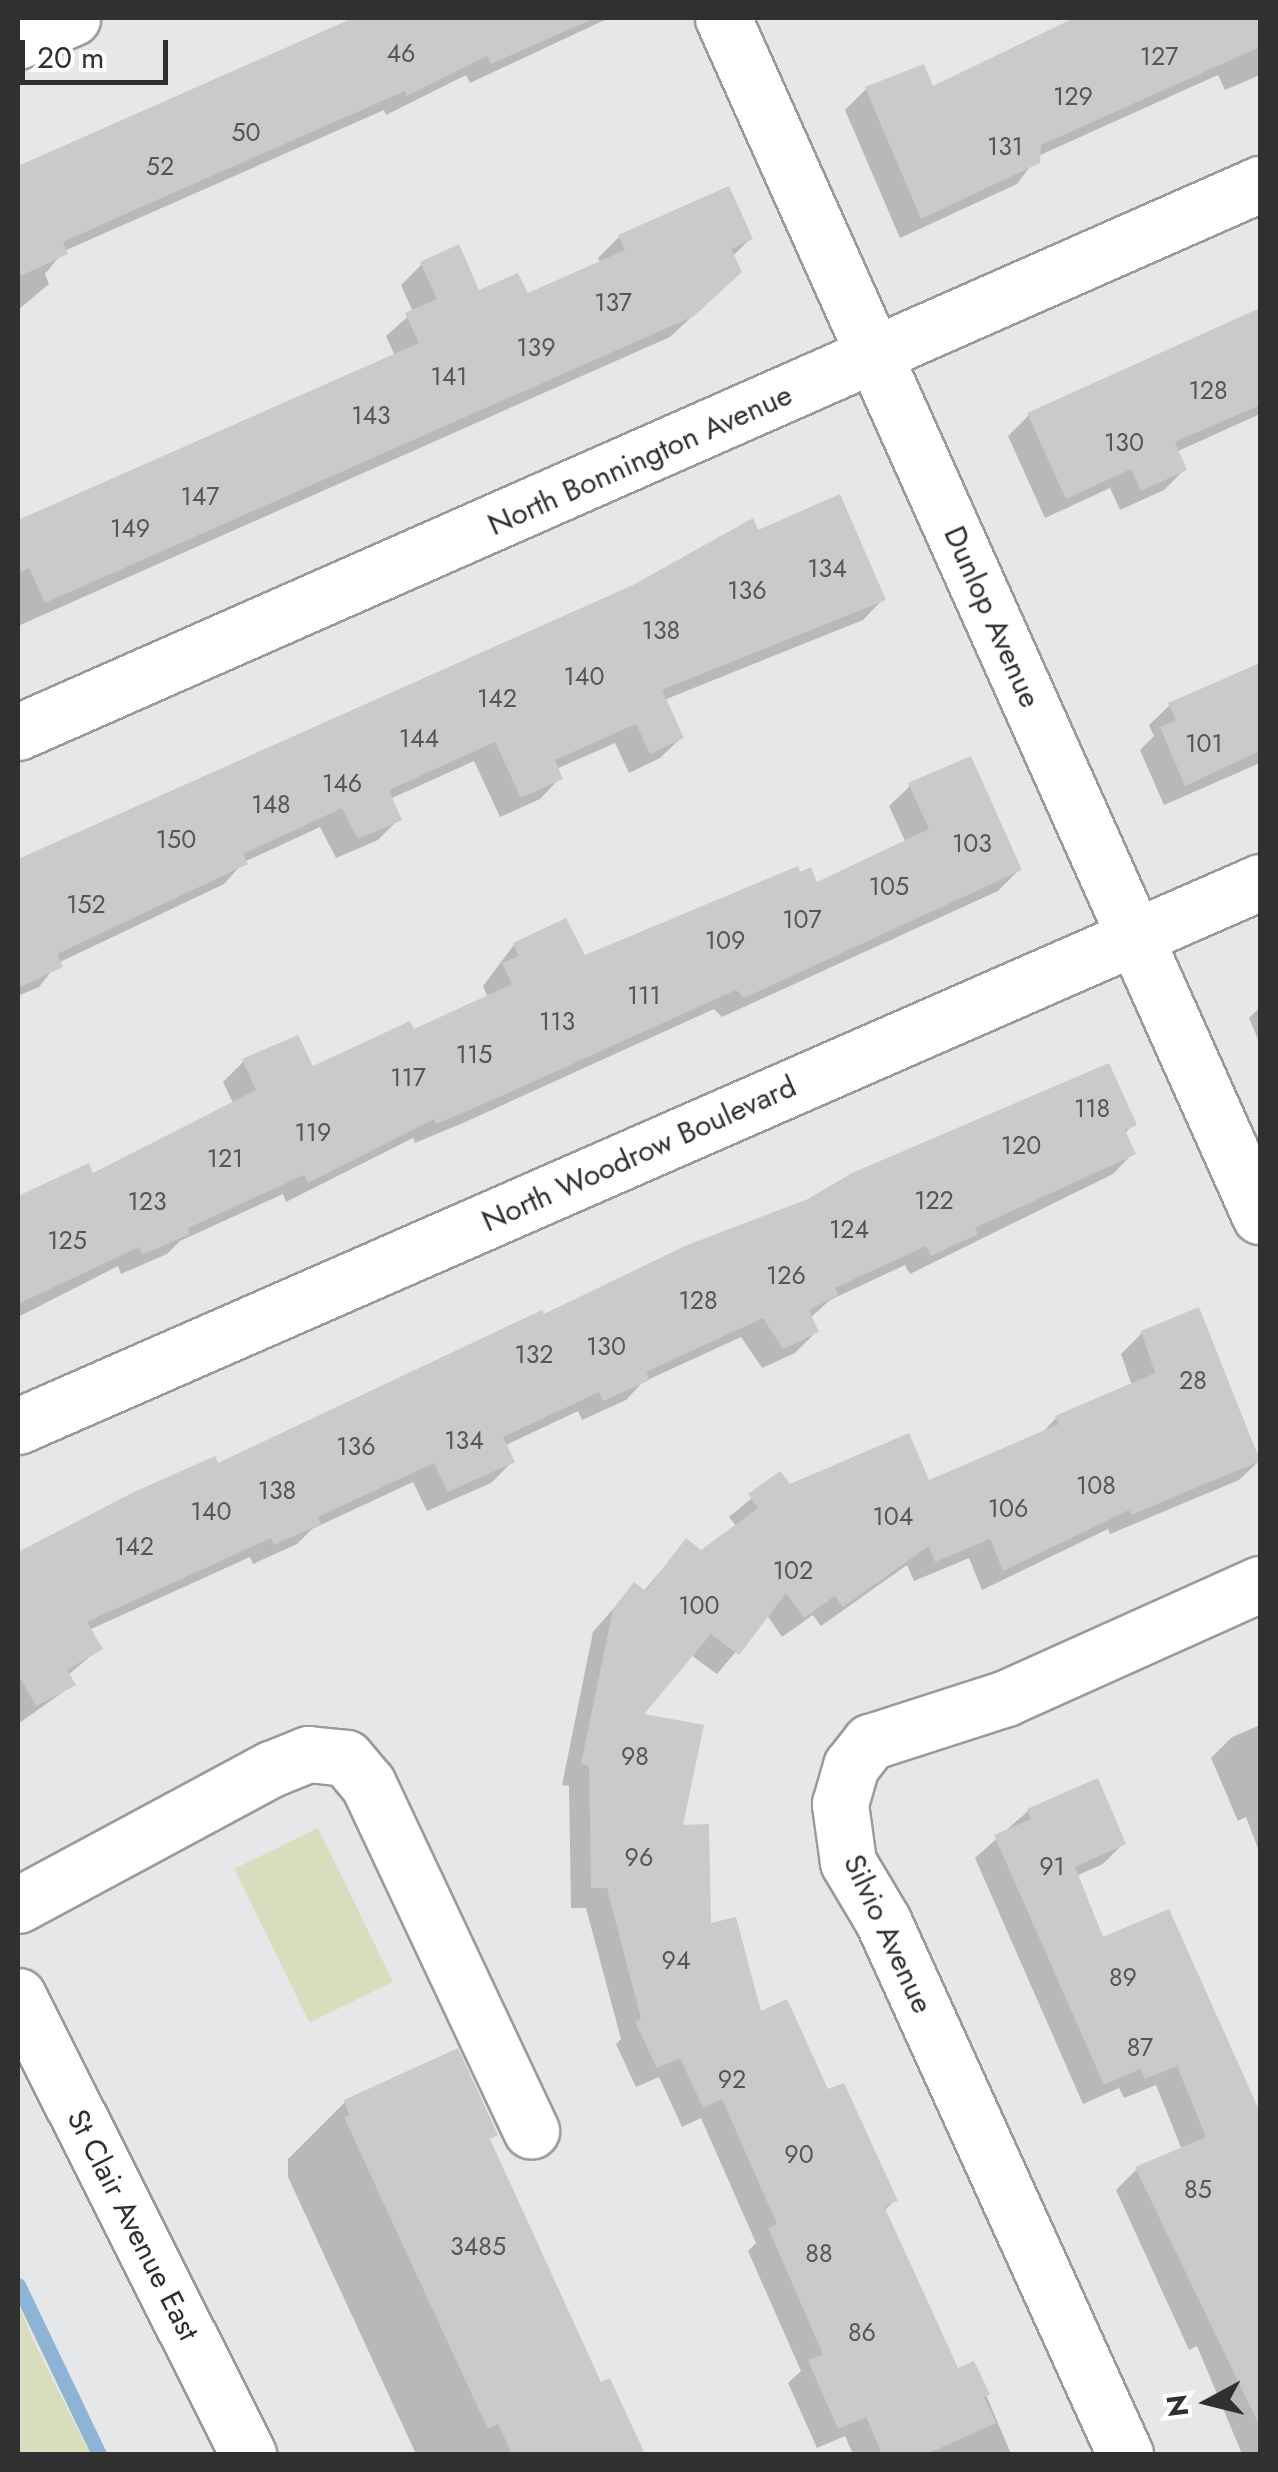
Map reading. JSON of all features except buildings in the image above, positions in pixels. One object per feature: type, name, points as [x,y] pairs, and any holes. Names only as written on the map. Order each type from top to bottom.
[{"type":"street","points":[[18,41],[72,18]]},
{"type":"street","name":"Dunlop Avenue","points":[[723,18],[1260,1216]]},
{"type":"street","name":"North Bonnington Avenue","points":[[18,732],[1260,184]]},
{"type":"street","name":"North Woodrow Boulevard","points":[[18,1426],[1260,882]]},
{"type":"street","name":"Silvio Avenue","points":[[1125,2454],[883,1921],[848,1862],[840,1804],[851,1766],[870,1742],[1006,1698],[1260,1584]]},
{"type":"street","points":[[18,1905],[271,1770],[308,1754],[346,1758],[368,1784],[531,2130]]},
{"type":"street","name":"St Clair Avenue East","points":[[18,1996],[248,2454]]},
{"type":"green space","points":[[318,1828],[393,1982],[309,2022],[234,1869]]},
{"type":"green space","points":[[18,2304],[33,2340],[90,2454],[18,2454]]},
{"type":"waterway","points":[[18,2285],[99,2454]]}]
